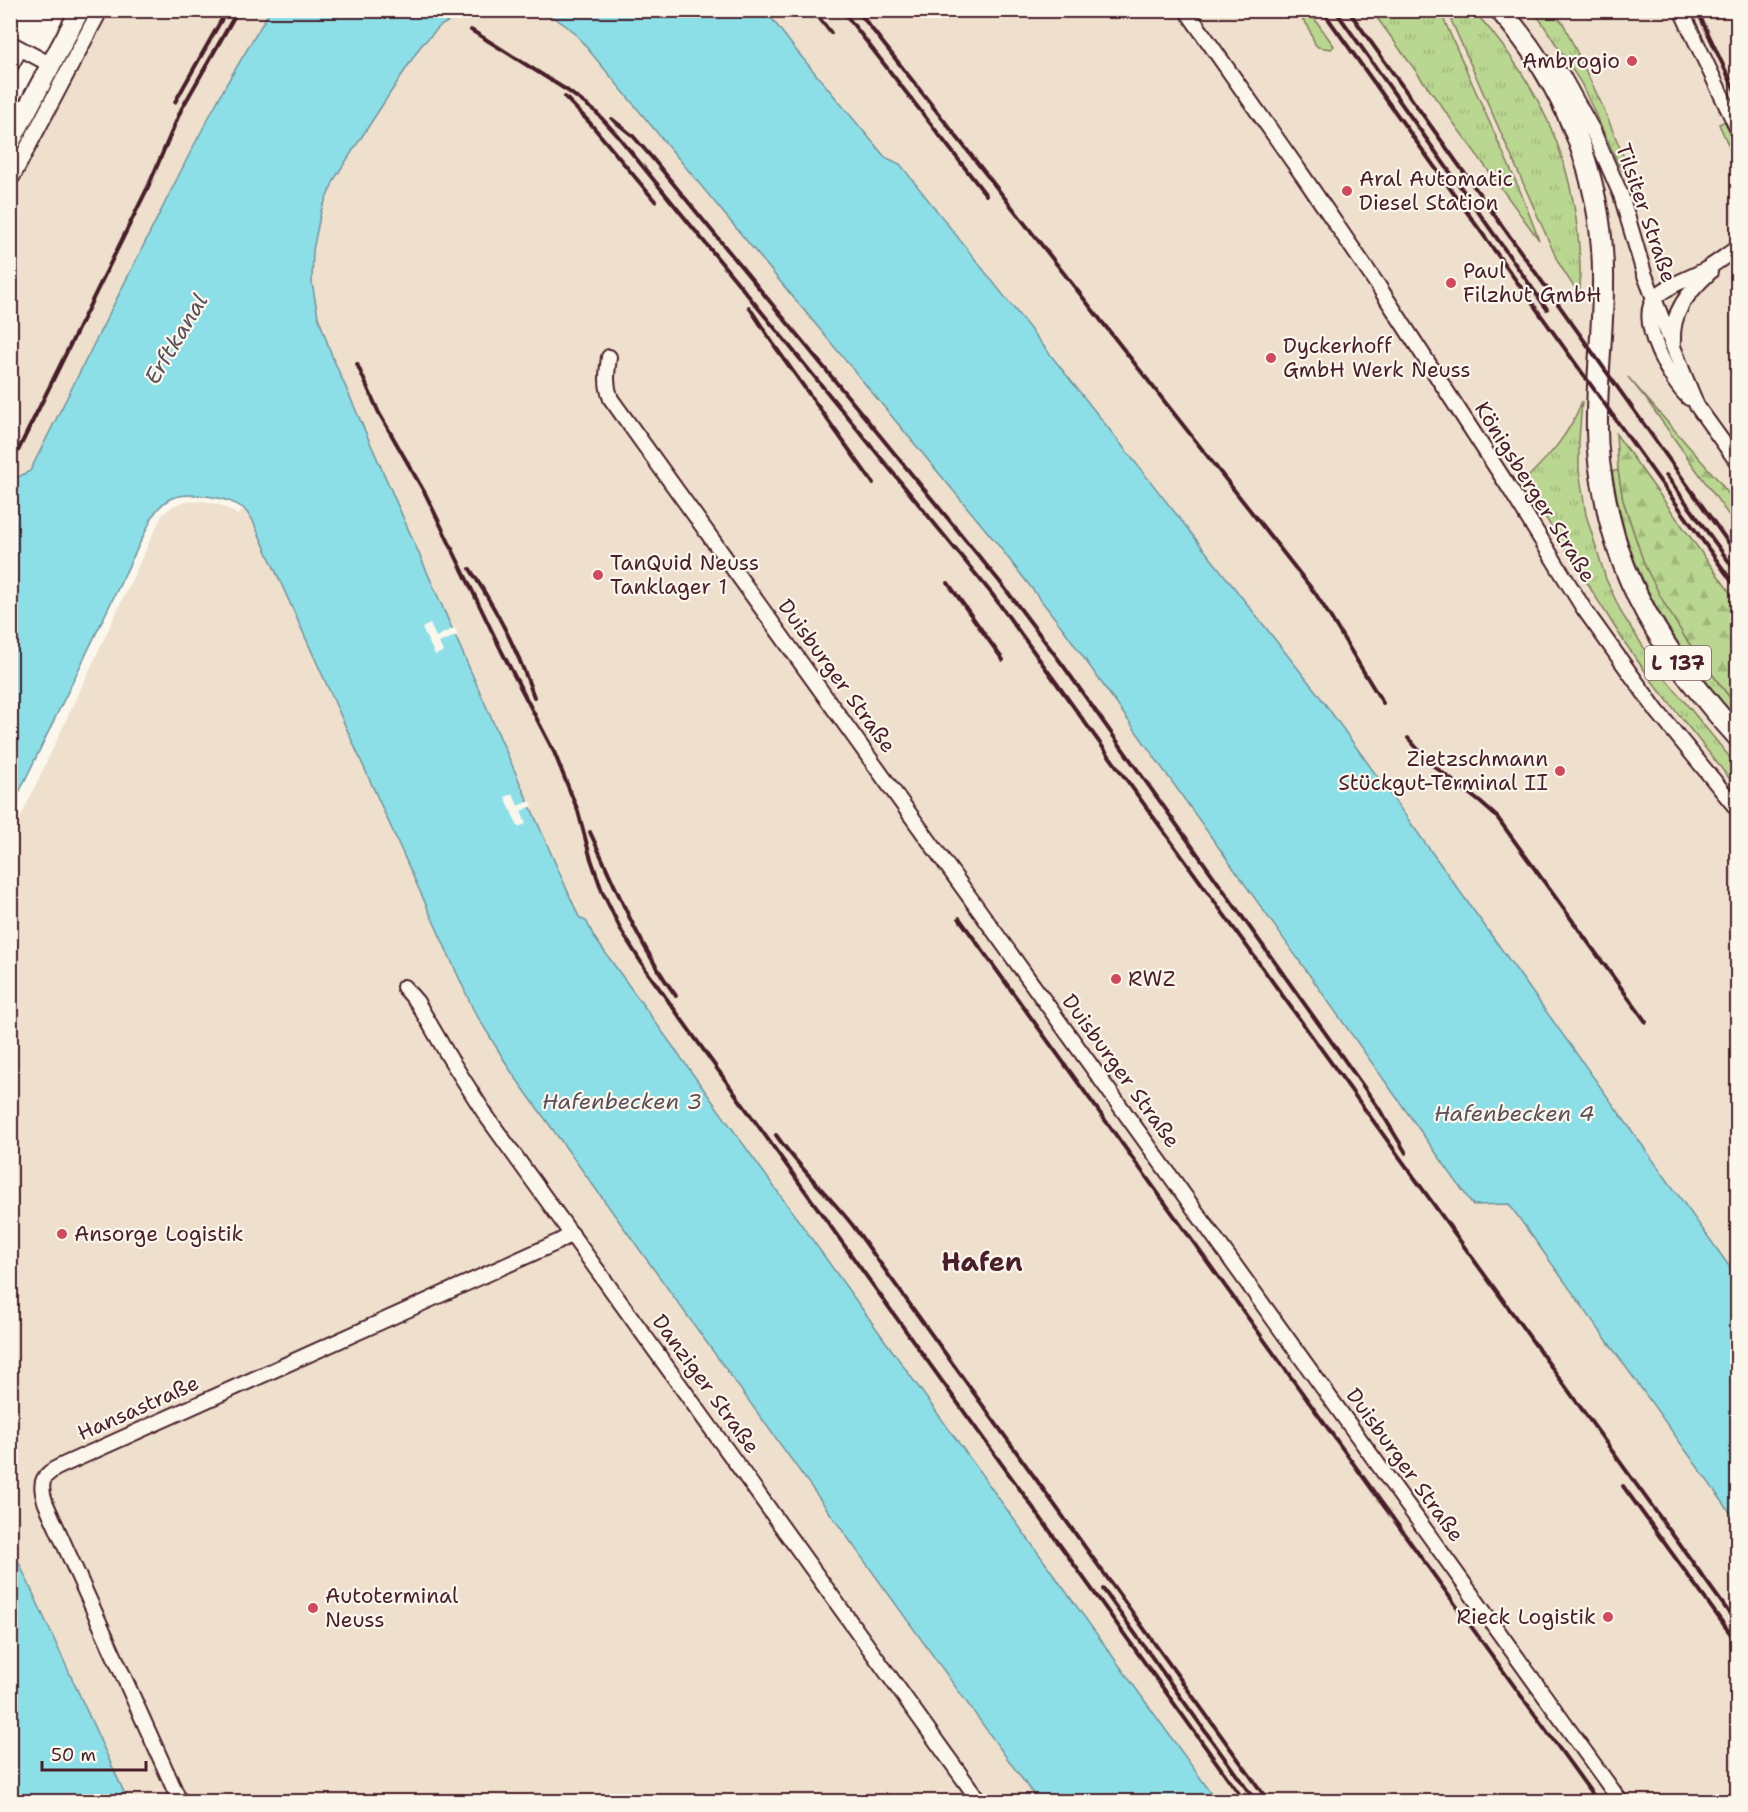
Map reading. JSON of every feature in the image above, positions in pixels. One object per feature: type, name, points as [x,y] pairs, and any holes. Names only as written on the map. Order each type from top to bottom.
[{"type":"main road","points":[[10,175],[81,10]]},
{"type":"main road","points":[[10,141],[97,10]]},
{"type":"main road","name":"L 137","points":[[1500,10],[1536,57],[1559,95],[1575,128],[1586,159],[1599,215],[1603,284],[1597,430],[1605,502],[1617,547],[1643,610],[1664,645],[1737,737]]},
{"type":"street","name":"Königsberger Straße","points":[[1186,10],[1379,287],[1510,489],[1584,609],[1657,711],[1737,810]]},
{"type":"street","points":[[1681,10],[1737,130]]},
{"type":"street","points":[[10,67],[16,46],[57,68]]},
{"type":"street","name":"Tilsiter Straße","points":[[1536,57],[1562,75],[1593,131],[1621,195],[1644,273],[1697,406],[1737,463]]},
{"type":"street","name":"Tilsiter Straße","points":[[1697,406],[1683,393],[1663,361],[1654,342],[1650,310],[1654,299],[1663,292],[1706,269],[1736,248]]},
{"type":"street","name":"Tilsiter Straße","points":[[1673,350],[1672,331],[1681,303],[1692,289],[1736,248]]},
{"type":"street","name":"Duisburger Straße","points":[[609,357],[606,378],[611,399],[1621,1802]]},
{"type":"street","name":"Danziger Straße","points":[[404,987],[417,1002],[448,1057],[487,1117],[980,1802]]},
{"type":"street","name":"Hansastraße","points":[[180,1802],[46,1504],[42,1490],[45,1477],[53,1469],[572,1234]]},
{"type":"shaded area","points":[[110,11],[270,11],[227,83],[191,151],[30,471],[16,478],[11,489],[11,199],[70,83]]},
{"type":"shaded area","points":[[468,11],[536,11],[555,18],[573,31],[995,541],[1064,630],[1473,1205],[1509,1204],[1737,1522],[1737,1801],[1217,1801],[594,937],[587,922],[579,918],[332,356],[318,316],[312,283],[313,250],[321,212],[335,179],[420,47],[440,26]]},
{"type":"shaded area","points":[[766,11],[1737,11],[1737,1277],[1318,694],[901,164],[885,157]]},
{"type":"shaded area","points":[[203,501],[221,505],[238,515],[243,508],[252,519],[473,1009],[512,1073],[1038,1801],[128,1801],[11,1545],[11,838],[162,515],[173,506],[185,502]]},
{"type":"green space","points":[[1295,11],[1309,11],[1334,46],[1331,49],[1318,47],[1308,26]]},
{"type":"green space","points":[[1372,11],[1440,11],[1521,193],[1539,240]]},
{"type":"green space","points":[[1447,11],[1474,11],[1523,74],[1541,107],[1568,176],[1579,252],[1580,293],[1558,262]]},
{"type":"green space","points":[[1532,11],[1551,11],[1563,23],[1602,105],[1643,203],[1619,165],[1581,83],[1541,21]]},
{"type":"green space","points":[[1725,121],[1737,147],[1737,165],[1719,124]]},
{"type":"green space","points":[[1628,377],[1737,505],[1737,527],[1646,399]]},
{"type":"green space","points":[[1582,401],[1579,470],[1586,515],[1606,579],[1622,614],[1657,668],[1737,766],[1737,788],[1652,681],[1625,643],[1523,482],[1550,454],[1564,435]]},
{"type":"green space","points":[[1616,434],[1737,602],[1737,707],[1686,639],[1645,566],[1623,500],[1618,470]]},
{"type":"green space","points":[[1618,470],[1623,500],[1645,566],[1686,639],[1737,707],[1737,719],[1681,647],[1646,587],[1632,555],[1622,519],[1612,472]]},
{"type":"water","name":"Hafenbecken 3","points":[[270,11],[468,11],[440,26],[420,47],[335,178],[321,211],[313,250],[312,283],[318,316],[332,356],[579,917],[587,922],[594,937],[1217,1801],[1038,1801],[512,1073],[473,1009],[252,519],[243,508],[218,498],[188,495],[169,499],[156,511],[11,809],[10,489],[16,478],[30,471],[191,151],[227,83]]},
{"type":"water","name":"Hafenbecken 4","points":[[536,11],[766,11],[885,157],[900,164],[1318,694],[1737,1277],[1737,1522],[1509,1204],[1473,1205],[1064,630],[995,541],[573,31],[555,18]]},
{"type":"water","points":[[11,1545],[128,1801],[11,1801]]},
{"type":"pier","points":[[430,624],[436,637],[455,628],[458,635],[439,643],[443,652],[435,655],[422,628]]},
{"type":"pier","points":[[513,794],[518,806],[531,801],[533,806],[521,811],[526,824],[518,827],[505,797]]},
{"type":"tram line","points":[[10,164],[91,10]]},
{"type":"railway","points":[[175,102],[227,10]]},
{"type":"railway","points":[[10,467],[148,187],[181,110],[238,10]]},
{"type":"railway","points":[[813,10],[831,33]]},
{"type":"railway","points":[[842,10],[986,195]]},
{"type":"railway","points":[[857,10],[1315,593],[1383,703]]},
{"type":"railway","points":[[1322,10],[1738,590]]},
{"type":"railway","points":[[1335,10],[1547,309]]},
{"type":"railway","points":[[1348,10],[1738,556]]},
{"type":"railway","points":[[1697,10],[1738,97]]},
{"type":"railway","points":[[471,30],[568,91],[596,112],[992,594],[1738,1625]]},
{"type":"railway","points":[[565,97],[590,123],[655,201]]},
{"type":"railway","points":[[612,119],[633,136],[653,159],[1000,582],[1062,664],[1378,1107],[1406,1153]]},
{"type":"railway","points":[[749,307],[873,483]]},
{"type":"railway","points":[[357,364],[379,413],[426,495],[502,652],[554,752],[578,811],[602,891],[622,932],[646,970],[1245,1802]]},
{"type":"railway","points":[[1666,475],[1738,574]]},
{"type":"railway","points":[[470,569],[506,631],[534,697]]},
{"type":"railway","points":[[948,583],[1003,660]]},
{"type":"railway","points":[[1408,738],[1430,763],[1497,817],[1646,1022]]},
{"type":"railway","points":[[590,832],[639,937],[676,996]]},
{"type":"railway","points":[[959,918],[1598,1802]]},
{"type":"railway","points":[[776,1135],[854,1227],[1269,1802]]},
{"type":"railway","points":[[1623,1486],[1738,1644]]},
{"type":"railway","points":[[1103,1589],[1256,1802]]},
{"type":"place","name":"Ambrogio","points":[[1632,61]]},
{"type":"place","name":"Aral Automatic Diesel Station","points":[[1347,191]]},
{"type":"place","name":"Paul Filzhut GmbH","points":[[1451,283]]},
{"type":"place","name":"Dyckerhoff GmbH Werk Neuss","points":[[1271,358]]},
{"type":"place","name":"TanQuid Neuss Tanklager 1","points":[[598,575]]},
{"type":"place","name":"Zietzschmann Stückgut-Terminal II","points":[[1560,771]]},
{"type":"place","name":"RWZ","points":[[1116,979]]},
{"type":"place","name":"Ansorge Logistik","points":[[62,1234]]},
{"type":"place","name":"Autoterminal Neuss","points":[[313,1608]]},
{"type":"place","name":"Rieck Logistik","points":[[1608,1617]]},
{"type":"district","name":"Hafen","points":[[982,1261]]},
{"type":"water label","name":"Erftkanal","points":[[176,339]]}]
